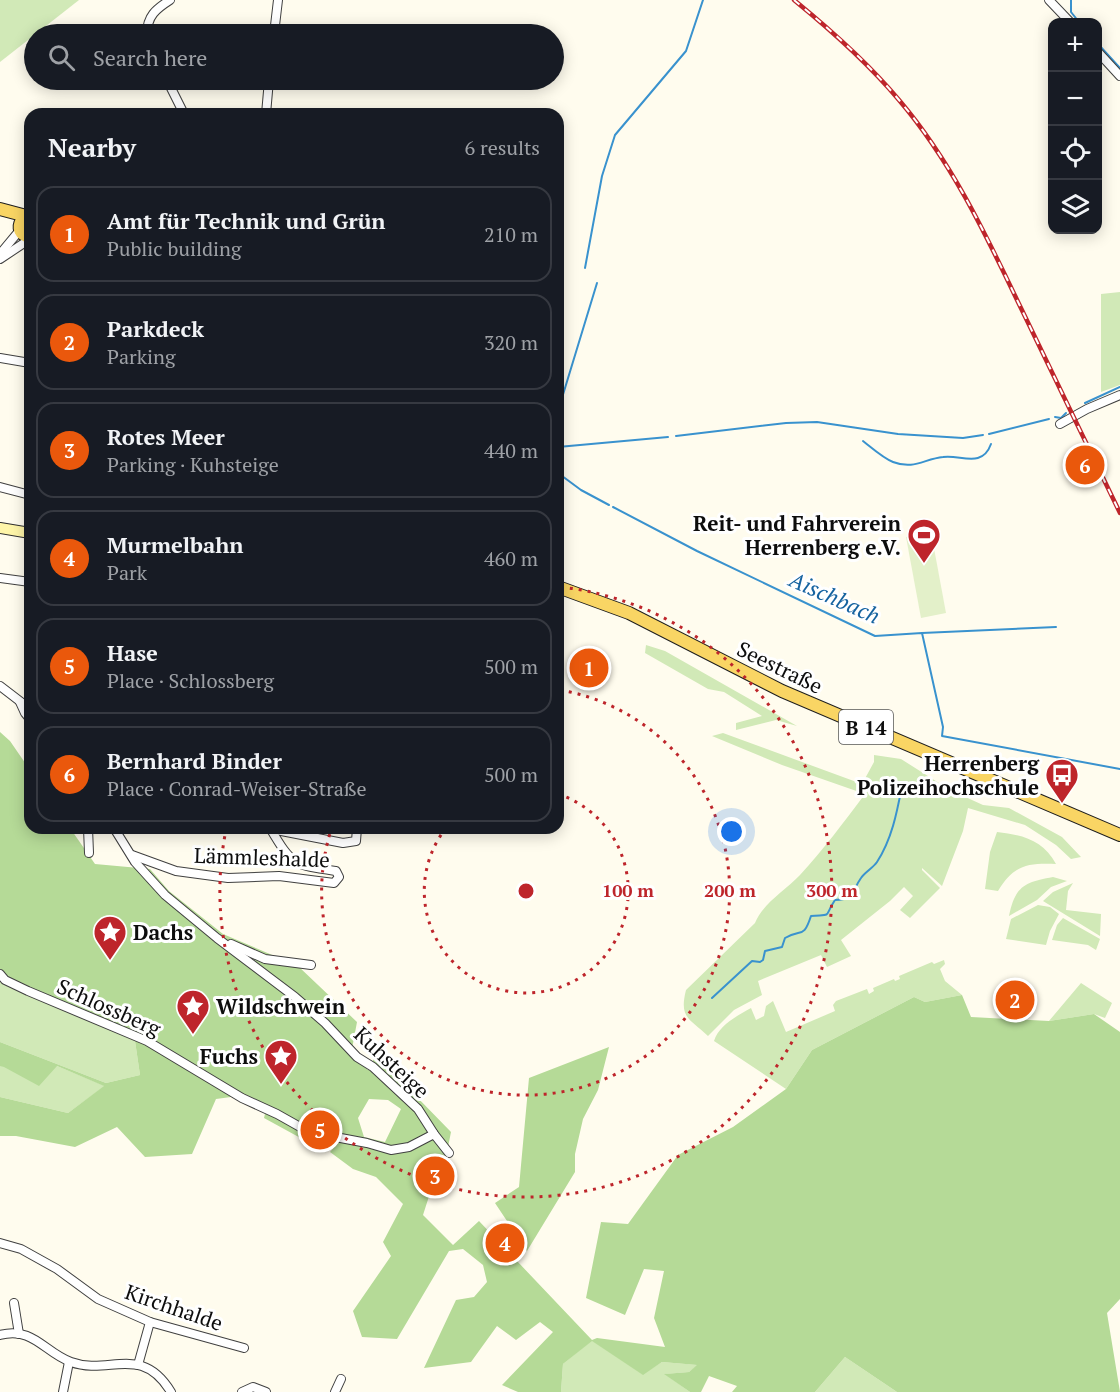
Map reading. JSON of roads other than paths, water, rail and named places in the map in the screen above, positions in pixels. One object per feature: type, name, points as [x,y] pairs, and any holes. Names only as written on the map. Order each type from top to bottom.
[{"type":"main road","points":[[0,211],[24,216]]},
{"type":"main road","points":[[0,211],[24,233]]},
{"type":"main road","points":[[0,528],[24,532]]},
{"type":"main road","name":"Seestraße","points":[[564,589],[629,613],[782,691],[1120,835]]},
{"type":"street","points":[[148,24],[153,12],[170,0]]},
{"type":"street","points":[[275,24],[278,0]]},
{"type":"street","points":[[1048,0],[1066,18]]},
{"type":"street","points":[[1102,56],[1120,76]]},
{"type":"street","points":[[172,90],[181,108]]},
{"type":"street","points":[[267,108],[268,90]]},
{"type":"street","points":[[0,254],[24,235]]},
{"type":"street","points":[[0,259],[24,235]]},
{"type":"street","points":[[0,358],[24,362]]},
{"type":"street","points":[[1060,424],[1120,395]]},
{"type":"street","points":[[0,487],[24,493]]},
{"type":"street","points":[[0,578],[24,581]]},
{"type":"street","points":[[0,686],[24,705]]},
{"type":"street","points":[[19,701],[24,712]]},
{"type":"street","points":[[88,834],[89,853]]},
{"type":"street","points":[[118,834],[130,854],[165,895],[217,938],[265,959],[311,965]]},
{"type":"street","name":"Lämmleshalde","points":[[130,854],[176,871],[228,878],[278,876],[334,883],[338,880],[339,876],[336,871],[307,867],[285,855],[274,834]]},
{"type":"street","points":[[303,834],[351,843],[356,841],[357,834]]},
{"type":"street","name":"Kuhsteige","points":[[217,938],[295,996],[357,1057],[373,1068],[418,1109],[449,1153]]},
{"type":"street","name":"Schlossberg","points":[[0,974],[5,980],[28,991],[147,1041],[242,1098],[309,1132],[392,1150],[409,1147],[434,1134]]},
{"type":"street","name":"Kirchhalde","points":[[0,1244],[21,1249],[39,1258],[98,1299],[150,1323],[244,1348]]},
{"type":"street","points":[[14,1303],[19,1334]]},
{"type":"street","points":[[138,1365],[150,1323]]},
{"type":"street","points":[[0,1335],[19,1334],[37,1340],[69,1362],[89,1367],[125,1362],[138,1365],[154,1373],[171,1392]]},
{"type":"street","points":[[63,1392],[69,1362]]},
{"type":"street","points":[[335,1392],[341,1379]]},
{"type":"street","points":[[242,1392],[252,1387],[266,1392]]},
{"type":"waterway","points":[[585,268],[602,176],[615,135],[686,51],[703,0]]},
{"type":"waterway","points":[[1071,0],[1071,12],[1076,18]]},
{"type":"waterway","points":[[1102,48],[1120,68]]},
{"type":"waterway","points":[[564,391],[597,283]]},
{"type":"waterway","points":[[1085,403],[1120,387]]},
{"type":"waterway","points":[[1055,417],[1061,418],[1066,413]]},
{"type":"waterway","points":[[989,434],[1049,419]]},
{"type":"waterway","points":[[676,436],[786,423],[817,422],[898,434],[963,438],[983,435]]},
{"type":"waterway","points":[[564,446],[668,437]]},
{"type":"waterway","points":[[863,441],[889,460],[907,465],[943,457],[976,458],[987,452],[991,444]]},
{"type":"waterway","name":"Aischbach","points":[[564,477],[581,490],[609,505]]},
{"type":"waterway","name":"Aischbach","points":[[613,507],[697,551],[875,636],[922,633],[943,727],[942,736],[1120,769]]},
{"type":"waterway","points":[[922,633],[1056,627]]},
{"type":"waterway","points":[[712,998],[752,961],[763,960],[765,951],[782,947],[785,938],[804,931],[811,916],[827,914],[835,900],[847,898],[852,894],[863,876],[877,862],[887,844],[902,786]]},
{"type":"railway","points":[[794,0],[849,48],[887,86],[918,123],[951,173],[993,251],[1120,513]]},
{"type":"place","name":"Bernhard Binder","points":[[1085,465]]},
{"type":"place","name":"Reit- und Fahrverein Herrenberg e.V.","points":[[924,564]]},
{"type":"place","name":"Amt für Technik und Grün","points":[[589,668]]},
{"type":"place","name":"Herrenberg Polizeihochschule","points":[[1062,804]]},
{"type":"place","name":"Dachs","points":[[110,961]]},
{"type":"place","name":"Parkdeck","points":[[1015,1000]]},
{"type":"place","name":"Wildschwein","points":[[193,1035]]},
{"type":"place","name":"Fuchs","points":[[281,1085]]},
{"type":"place","name":"Hase","points":[[320,1130]]},
{"type":"place","name":"Rotes Meer","points":[[435,1176]]},
{"type":"place","name":"Murmelbahn","points":[[505,1243]]}]
